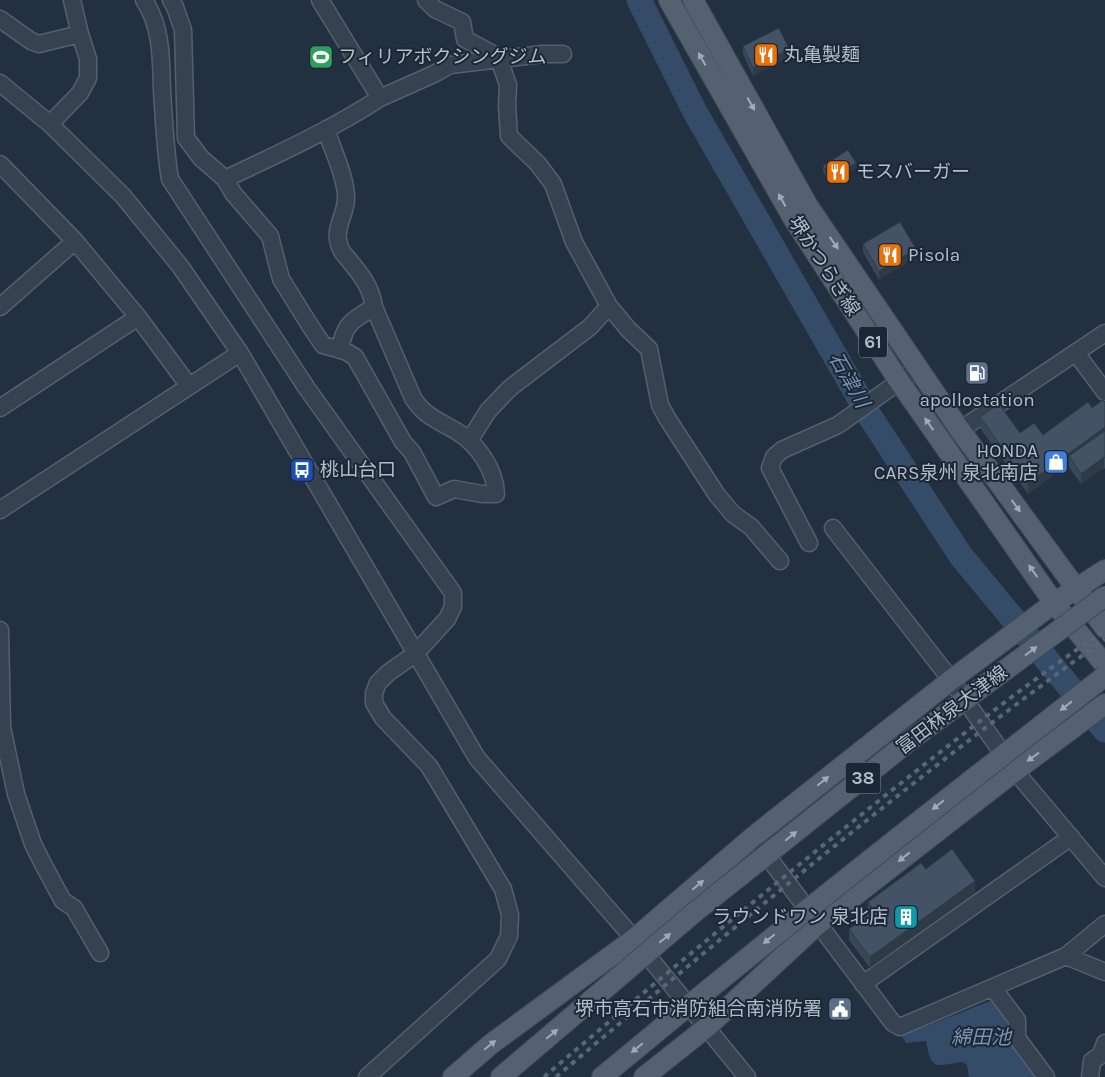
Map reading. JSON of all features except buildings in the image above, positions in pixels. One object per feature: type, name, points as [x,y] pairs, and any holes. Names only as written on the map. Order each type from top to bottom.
[{"type":"main road","name":"堺かつらぎ線","points":[[669,0],[793,218],[892,386],[1049,607],[1105,665]]},
{"type":"main road","name":"堺かつらぎ線","points":[[694,0],[808,206],[960,430],[1105,628]]},
{"type":"main road","points":[[453,1077],[491,1044],[634,939],[753,837],[951,680],[1049,607],[1105,570]]},
{"type":"main road","name":"富田林泉大津線","points":[[501,1077],[696,912],[908,742],[1105,596]]},
{"type":"main road","points":[[602,1077],[779,931],[931,810],[1105,676]]},
{"type":"main road","points":[[644,1077],[707,1027],[818,924],[1015,770],[1105,704]]},
{"type":"street","points":[[50,124],[80,93],[88,78],[88,59],[72,0]]},
{"type":"street","points":[[144,0],[156,25],[160,54],[166,155],[170,179],[306,387],[452,593],[452,607],[448,619],[414,654],[388,673],[378,683],[374,693],[374,703],[383,718],[429,766],[503,889],[510,915],[509,936],[498,959],[367,1077]]},
{"type":"street","points":[[171,0],[183,30],[186,138],[201,158],[225,179],[233,194],[270,236],[281,279],[308,324],[323,345],[355,357],[436,497],[454,490],[496,494],[496,482],[488,466],[469,441],[421,410],[413,398],[374,307],[372,293],[361,274],[340,248],[336,237],[337,228],[344,211],[346,198],[343,181],[326,130]]},
{"type":"street","points":[[320,0],[380,98]]},
{"type":"street","points":[[426,0],[435,9],[462,22],[465,39],[499,59],[508,85],[509,136],[538,164],[553,184],[574,242],[609,306],[628,329],[649,349],[660,406],[667,418],[717,495],[733,514],[751,527],[780,562]]},
{"type":"street","points":[[0,19],[31,41],[39,44],[80,34]]},
{"type":"street","points":[[225,179],[326,130],[380,98],[450,65],[543,54],[563,54]]},
{"type":"street","points":[[0,83],[50,124],[123,196],[180,266],[240,353],[414,654],[477,758],[634,939],[747,1077]]},
{"type":"street","points":[[2,170],[75,241],[138,317],[189,386]]},
{"type":"street","points":[[0,307],[75,241]]},
{"type":"street","points":[[469,441],[488,411],[510,388],[577,338],[609,306]]},
{"type":"street","points":[[340,350],[342,334],[353,320],[374,307]]},
{"type":"street","points":[[0,408],[138,317]]},
{"type":"street","points":[[960,430],[1105,333]]},
{"type":"street","points":[[0,510],[240,353]]},
{"type":"street","points":[[1076,353],[1105,392]]},
{"type":"street","points":[[809,543],[770,468],[774,457],[782,450],[838,425],[918,368]]},
{"type":"street","points":[[833,528],[951,680],[1015,770],[1105,878]]},
{"type":"street","points":[[0,630],[2,727],[16,794],[33,844],[47,872],[63,901],[74,908],[100,953]]},
{"type":"street","points":[[753,837],[893,1023],[900,1027],[1066,956],[1105,924]]},
{"type":"street","points":[[863,984],[1071,837]]},
{"type":"street","points":[[1066,956],[1105,972]]},
{"type":"street","points":[[993,988],[1017,1020],[1017,1038],[1046,1077]]},
{"type":"street","points":[[1090,1077],[1092,1061],[1101,1055],[1105,1043]]},
{"type":"water","name":"綿田池","points":[[995,999],[1012,1024],[1039,1077],[969,1077],[967,1065],[963,1062],[946,1065],[936,1064],[930,1058],[926,1041],[906,1043],[902,1036]]},
{"type":"waterway","name":"石津川","points":[[639,0],[695,112],[869,415],[961,556],[1105,730]]},
{"type":"railway","points":[[544,1077],[792,870],[961,736],[1105,630]]},
{"type":"railway","points":[[556,1077],[826,853],[964,744],[1105,639]]},
{"type":"place","name":"丸亀製麺","points":[[766,55]]},
{"type":"place","name":"フィリアボクシングジム","points":[[321,57]]},
{"type":"place","name":"モスバーガー","points":[[838,172]]},
{"type":"place","name":"Pisola","points":[[890,255]]},
{"type":"place","name":"apollostation","points":[[977,373]]},
{"type":"place","name":"HONDA CARS泉州 泉北南店","points":[[1056,462]]},
{"type":"place","name":"桃山台口","points":[[302,470]]},
{"type":"place","name":"ラウンドワン 泉北店","points":[[906,917]]},
{"type":"place","name":"堺市高石市消防組合南消防署","points":[[840,1009]]}]
